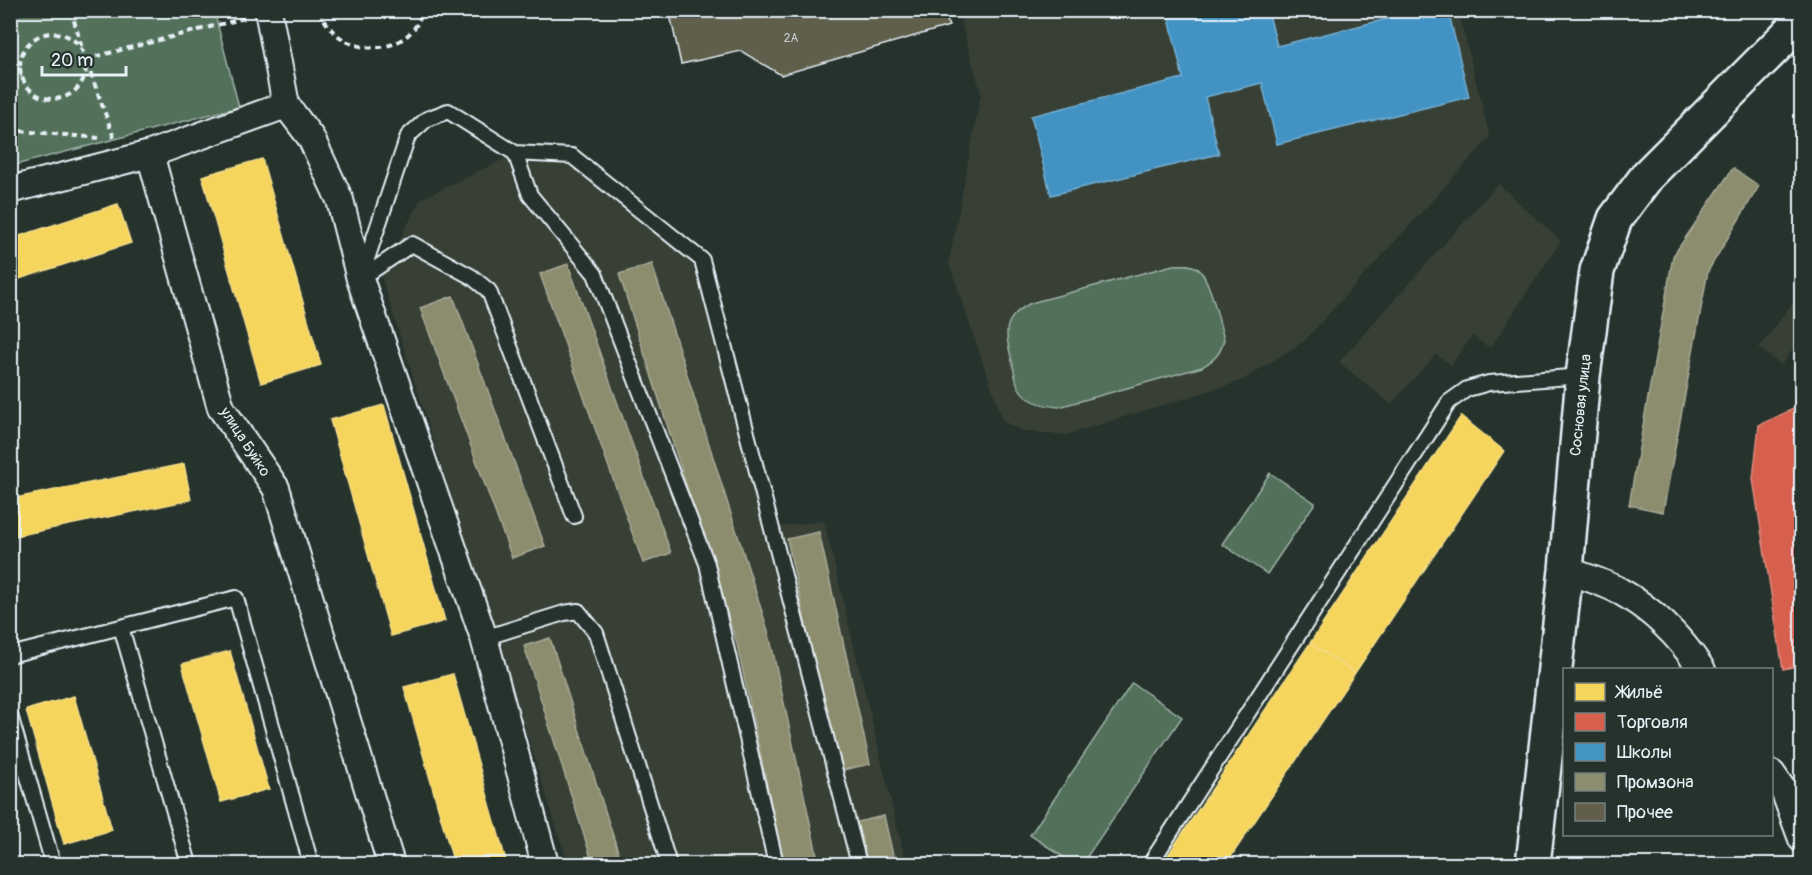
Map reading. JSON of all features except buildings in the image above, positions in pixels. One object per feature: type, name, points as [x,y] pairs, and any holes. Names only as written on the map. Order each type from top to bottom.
[{"type":"street","points":[[268,12],[286,105],[310,138],[340,200],[360,279],[484,638],[545,864]]},
{"type":"street","name":"Сосновая улица","points":[[1533,864],[1566,570],[1583,376],[1597,271],[1616,219],[1648,175],[1802,20]]},
{"type":"street","points":[[10,190],[150,154],[286,105]]},
{"type":"street","name":"улица Буйко","points":[[150,154],[221,408],[276,488],[391,864]]},
{"type":"street","points":[[1566,570],[1617,590],[1655,615],[1690,652],[1701,668]]},
{"type":"street","points":[[1786,783],[1802,838]]},
{"type":"lane","points":[[360,279],[408,136],[427,119],[448,111],[515,153],[572,156],[702,260],[860,864]]},
{"type":"lane","points":[[515,153],[530,195],[595,274],[707,564],[776,864]]},
{"type":"lane","points":[[360,279],[412,244],[472,277],[489,291],[574,516]]},
{"type":"lane","points":[[1150,864],[1449,402],[1467,389],[1489,383],[1583,376]]},
{"type":"lane","points":[[10,655],[236,598],[311,864]]},
{"type":"lane","points":[[484,638],[564,613],[578,611],[596,633],[669,864]]},
{"type":"lane","points":[[121,627],[189,864]]},
{"type":"lane","points":[[10,715],[53,864]]},
{"type":"path","points":[[70,10],[114,139]]},
{"type":"path","points":[[320,10],[324,23],[334,36],[346,43],[365,48],[396,43],[412,30],[423,10]]},
{"type":"path","points":[[86,59],[268,12]]},
{"type":"path","points":[[56,33],[75,41],[86,59],[82,81],[67,96],[45,98],[35,93],[22,75],[22,54],[27,45],[45,34],[56,33]]},
{"type":"path","points":[[10,78],[22,75]]},
{"type":"path","points":[[10,130],[114,139],[150,154]]},
{"type":"shaded area","points":[[958,11],[1458,11],[1490,137],[1304,341],[1241,381],[1065,435],[1022,431],[1003,421],[949,263],[981,93]]},
{"type":"shaded area","points":[[537,143],[707,258],[770,528],[824,521],[906,864],[568,864],[381,276],[421,199]]},
{"type":"shaded area","points":[[1498,184],[1561,241],[1490,348],[1472,336],[1451,365],[1436,354],[1391,404],[1339,362]]},
{"type":"shaded area","points":[[1801,292],[1801,338],[1781,365],[1759,348]]},
{"type":"green space","points":[[11,10],[214,11],[239,107],[11,166]]},
{"type":"green space","points":[[1173,265],[1194,266],[1206,280],[1214,300],[1224,339],[1219,353],[1213,359],[1202,367],[1059,407],[1037,402],[1022,393],[1016,382],[1007,334],[1014,314],[1031,303]]},
{"type":"green space","points":[[1270,473],[1315,503],[1267,574],[1222,544]]},
{"type":"green space","points":[[1132,683],[1182,717],[1082,864],[1074,864],[1030,835]]}]
